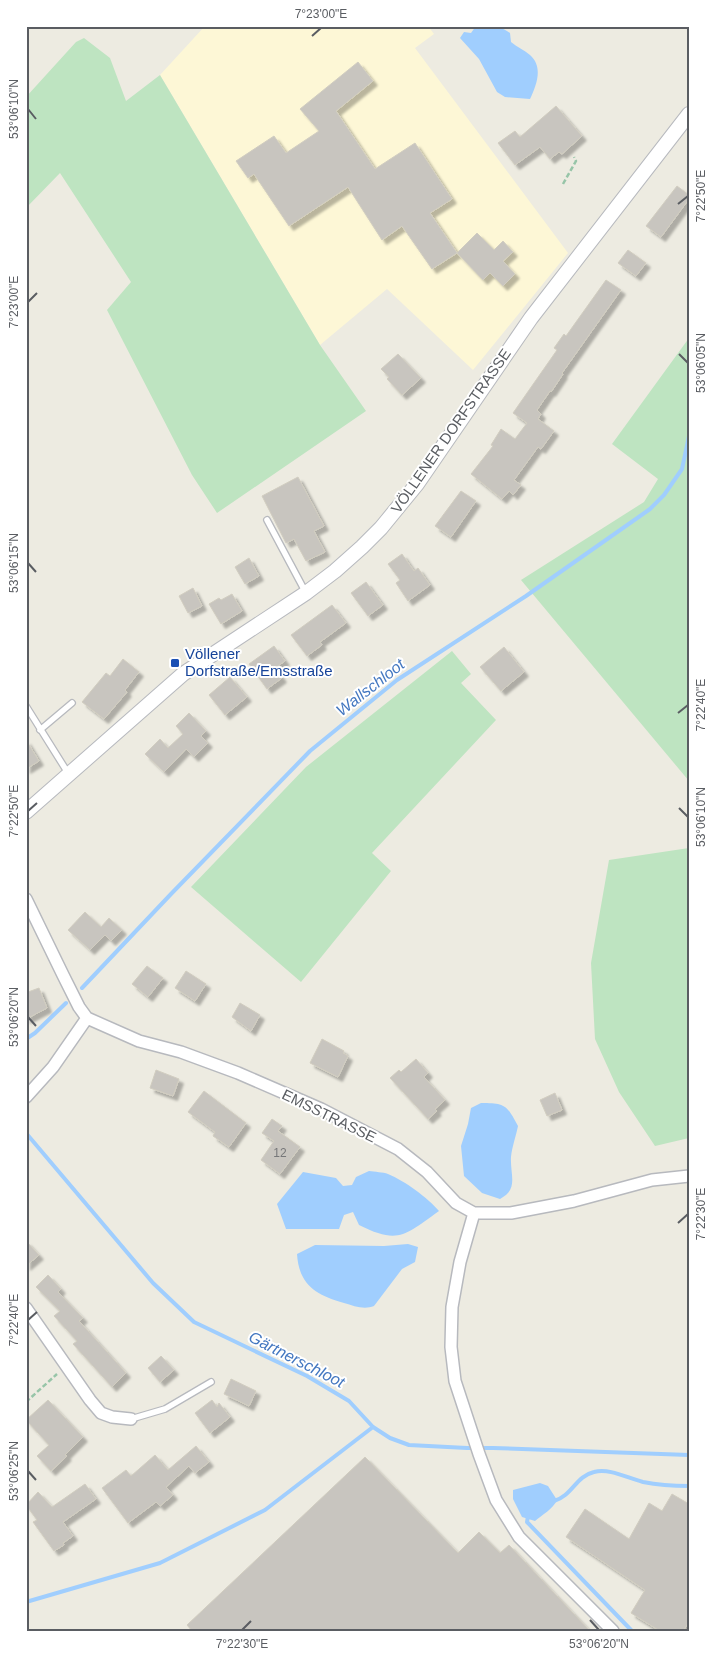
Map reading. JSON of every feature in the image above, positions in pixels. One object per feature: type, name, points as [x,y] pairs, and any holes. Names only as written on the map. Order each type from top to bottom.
[{"type":"street","name":"VÖLLENER DORFSTRASSE","points":[[26,812],[183,674],[306,593],[362,547],[400,506],[437,457],[531,318],[689,114]]},
{"type":"street","points":[[26,899],[79,1007],[87,1018],[53,1067],[26,1097]]},
{"type":"street","name":"EMSSTRASSE","points":[[87,1018],[139,1041],[181,1052],[238,1073],[321,1109],[398,1149],[427,1172],[456,1203],[474,1213]]},
{"type":"street","points":[[613,1631],[519,1537],[496,1500],[455,1381],[451,1347],[452,1307],[458,1271],[474,1213],[510,1213],[574,1201],[652,1180],[689,1176]]},
{"type":"street","points":[[26,1308],[65,1366],[101,1413],[112,1417],[130,1419]]},
{"type":"lane","points":[[267,520],[306,593]]},
{"type":"lane","points":[[40,730],[72,703]]},
{"type":"lane","points":[[26,706],[69,775]]},
{"type":"lane","points":[[130,1419],[165,1409],[211,1382]]},
{"type":"path","points":[[563,184],[576,161],[574,157]]},
{"type":"path","points":[[26,1402],[65,1366]]},
{"type":"shaded area","points":[[205,26],[428,26],[434,34],[415,48],[568,253],[473,370],[387,289],[320,345],[160,75]]},
{"type":"green space","points":[[84,38],[110,58],[126,101],[160,75],[320,345],[366,411],[217,513],[192,475],[107,310],[131,282],[60,173],[26,208],[26,97],[76,42]]},
{"type":"green space","points":[[689,338],[689,781],[521,580],[644,502],[658,479],[612,444]]},
{"type":"green space","points":[[452,651],[471,674],[461,683],[496,720],[372,853],[391,871],[301,982],[191,887],[306,767]]},
{"type":"green space","points":[[689,848],[689,1138],[655,1146],[619,1092],[595,1039],[591,963],[609,860]]},
{"type":"water","points":[[476,26],[494,26],[506,30],[510,33],[511,42],[528,53],[534,60],[537,65],[538,77],[530,99],[505,97],[497,92],[479,59],[460,38],[464,32],[471,33]]},
{"type":"water","points":[[481,1103],[500,1105],[508,1109],[518,1126],[511,1157],[512,1186],[510,1191],[500,1199],[482,1193],[464,1176],[461,1146],[471,1108]]},
{"type":"water","points":[[369,1171],[386,1173],[409,1185],[423,1195],[439,1211],[409,1231],[393,1236],[384,1235],[359,1225],[353,1212],[344,1215],[339,1229],[286,1229],[277,1204],[303,1172],[336,1178],[343,1186],[352,1185],[356,1177]]},
{"type":"water","points":[[408,1244],[418,1247],[415,1262],[402,1269],[374,1306],[370,1307],[363,1308],[334,1300],[317,1292],[305,1281],[298,1265],[297,1254],[315,1245],[384,1246]]},
{"type":"water","points":[[540,1483],[548,1486],[557,1500],[550,1509],[535,1521],[522,1517],[513,1499],[513,1490]]},
{"type":"building","points":[[358,62],[373,81],[336,111],[375,169],[415,143],[452,199],[430,213],[457,253],[432,269],[402,226],[382,240],[348,187],[289,226],[254,174],[248,178],[236,161],[274,136],[286,153],[319,131],[300,109]]},
{"type":"building","points":[[556,106],[582,136],[562,154],[559,152],[550,159],[540,147],[515,165],[498,143],[515,131],[520,137]]},
{"type":"building","points":[[677,186],[689,195],[689,199],[661,237],[646,226]]},
{"type":"building","points":[[477,233],[494,250],[503,241],[513,252],[503,261],[515,274],[503,286],[490,273],[483,280],[457,253]]},
{"type":"building","points":[[628,250],[646,263],[636,276],[618,263]]},
{"type":"building","points":[[606,280],[621,290],[537,410],[541,414],[538,419],[554,431],[541,449],[538,447],[514,480],[521,485],[513,495],[509,491],[502,499],[471,474],[493,446],[491,445],[501,429],[515,439],[527,423],[513,413],[557,350],[554,348],[564,334],[566,336]]},
{"type":"building","points":[[398,354],[421,378],[402,395],[387,379],[389,377],[381,369]]},
{"type":"building","points":[[298,477],[324,526],[314,531],[325,552],[306,561],[294,539],[286,543],[262,496]]},
{"type":"building","points":[[461,491],[476,501],[451,537],[435,526]]},
{"type":"building","points":[[402,554],[414,571],[418,568],[430,585],[408,601],[396,583],[400,580],[388,564]]},
{"type":"building","points":[[249,558],[259,576],[245,584],[235,567]]},
{"type":"building","points":[[366,582],[383,605],[368,616],[351,593]]},
{"type":"building","points":[[193,588],[202,606],[188,613],[179,596]]},
{"type":"building","points":[[232,594],[242,611],[221,624],[209,604],[219,598],[221,600]]},
{"type":"building","points":[[332,605],[346,623],[320,642],[322,645],[307,656],[291,635]]},
{"type":"building","points":[[274,646],[285,661],[275,668],[282,678],[267,689],[249,664]]},
{"type":"building","points":[[504,647],[524,672],[501,691],[480,667]]},
{"type":"building","points":[[123,659],[139,672],[125,690],[127,692],[104,719],[82,702],[106,673],[110,676]]},
{"type":"building","points":[[230,677],[247,697],[225,715],[209,695]]},
{"type":"building","points":[[189,713],[206,731],[201,736],[208,743],[194,757],[186,749],[164,772],[145,754],[160,739],[168,748],[183,734],[176,726]]},
{"type":"building","points":[[26,740],[39,761],[26,769]]},
{"type":"building","points":[[85,912],[101,927],[109,918],[122,930],[111,941],[105,935],[90,950],[68,930]]},
{"type":"building","points":[[147,966],[163,978],[148,997],[132,984]]},
{"type":"building","points":[[186,971],[206,984],[195,1001],[175,988]]},
{"type":"building","points":[[26,988],[28,992],[39,988],[47,1008],[26,1019]]},
{"type":"building","points":[[240,1003],[260,1015],[251,1031],[232,1017]]},
{"type":"building","points":[[322,1039],[344,1051],[343,1053],[348,1056],[338,1077],[310,1063]]},
{"type":"building","points":[[416,1059],[428,1073],[424,1077],[445,1100],[428,1119],[390,1078],[399,1070],[401,1072]]},
{"type":"building","points":[[156,1070],[179,1079],[173,1096],[150,1088]]},
{"type":"building","points":[[204,1091],[246,1123],[229,1147],[213,1136],[215,1132],[188,1112]]},
{"type":"building","points":[[555,1093],[562,1110],[547,1116],[540,1100]]},
{"type":"building","points":[[272,1119],[282,1126],[278,1131],[300,1147],[280,1174],[261,1160],[274,1141],[262,1133]]},
{"type":"building","points":[[26,1241],[39,1255],[26,1266]]},
{"type":"building","points":[[48,1275],[61,1289],[58,1292],[83,1318],[79,1321],[126,1373],[112,1387],[73,1344],[77,1341],[54,1316],[60,1311],[36,1287]]},
{"type":"building","points":[[161,1356],[174,1370],[160,1382],[148,1368]]},
{"type":"building","points":[[231,1379],[256,1391],[249,1406],[224,1394]]},
{"type":"building","points":[[48,1400],[83,1437],[51,1471],[37,1456],[49,1445],[26,1420]]},
{"type":"building","points":[[212,1400],[217,1407],[219,1403],[230,1417],[210,1433],[195,1413]]},
{"type":"building","points":[[196,1446],[209,1462],[195,1473],[189,1466],[166,1487],[173,1495],[160,1506],[156,1502],[128,1523],[102,1488],[126,1470],[131,1476],[155,1455],[168,1470]]},
{"type":"building","points":[[365,1457],[458,1553],[479,1532],[500,1553],[509,1545],[590,1631],[192,1631],[187,1625]]},
{"type":"building","points":[[85,1484],[96,1499],[63,1522],[73,1536],[54,1551],[33,1522],[37,1520],[26,1505],[38,1492],[52,1507]]},
{"type":"building","points":[[672,1494],[689,1504],[689,1622],[683,1631],[660,1631],[631,1613],[645,1590],[566,1537],[585,1509],[629,1539],[649,1503],[662,1511]]},
{"type":"waterway","name":"Wallschloot","points":[[82,988],[310,751],[397,680],[526,596],[650,509],[664,495],[682,469],[689,436]]},
{"type":"waterway","name":"Wallschloot","points":[[26,1039],[35,1033],[66,1003]]},
{"type":"waterway","name":"Gärtnerschloot","points":[[26,1133],[153,1283],[194,1322],[307,1376],[349,1401],[373,1427],[390,1438],[409,1445],[689,1455]]},
{"type":"waterway","points":[[26,1602],[160,1563],[265,1510],[373,1427]]},
{"type":"waterway","points":[[554,1501],[565,1495],[588,1474],[600,1471],[612,1472],[649,1483],[689,1486]]},
{"type":"waterway","points":[[528,1516],[527,1522],[632,1631]]},
{"type":"place","name":"Völlener Dorfstraße/Emsstraße","points":[[175,663]]}]
